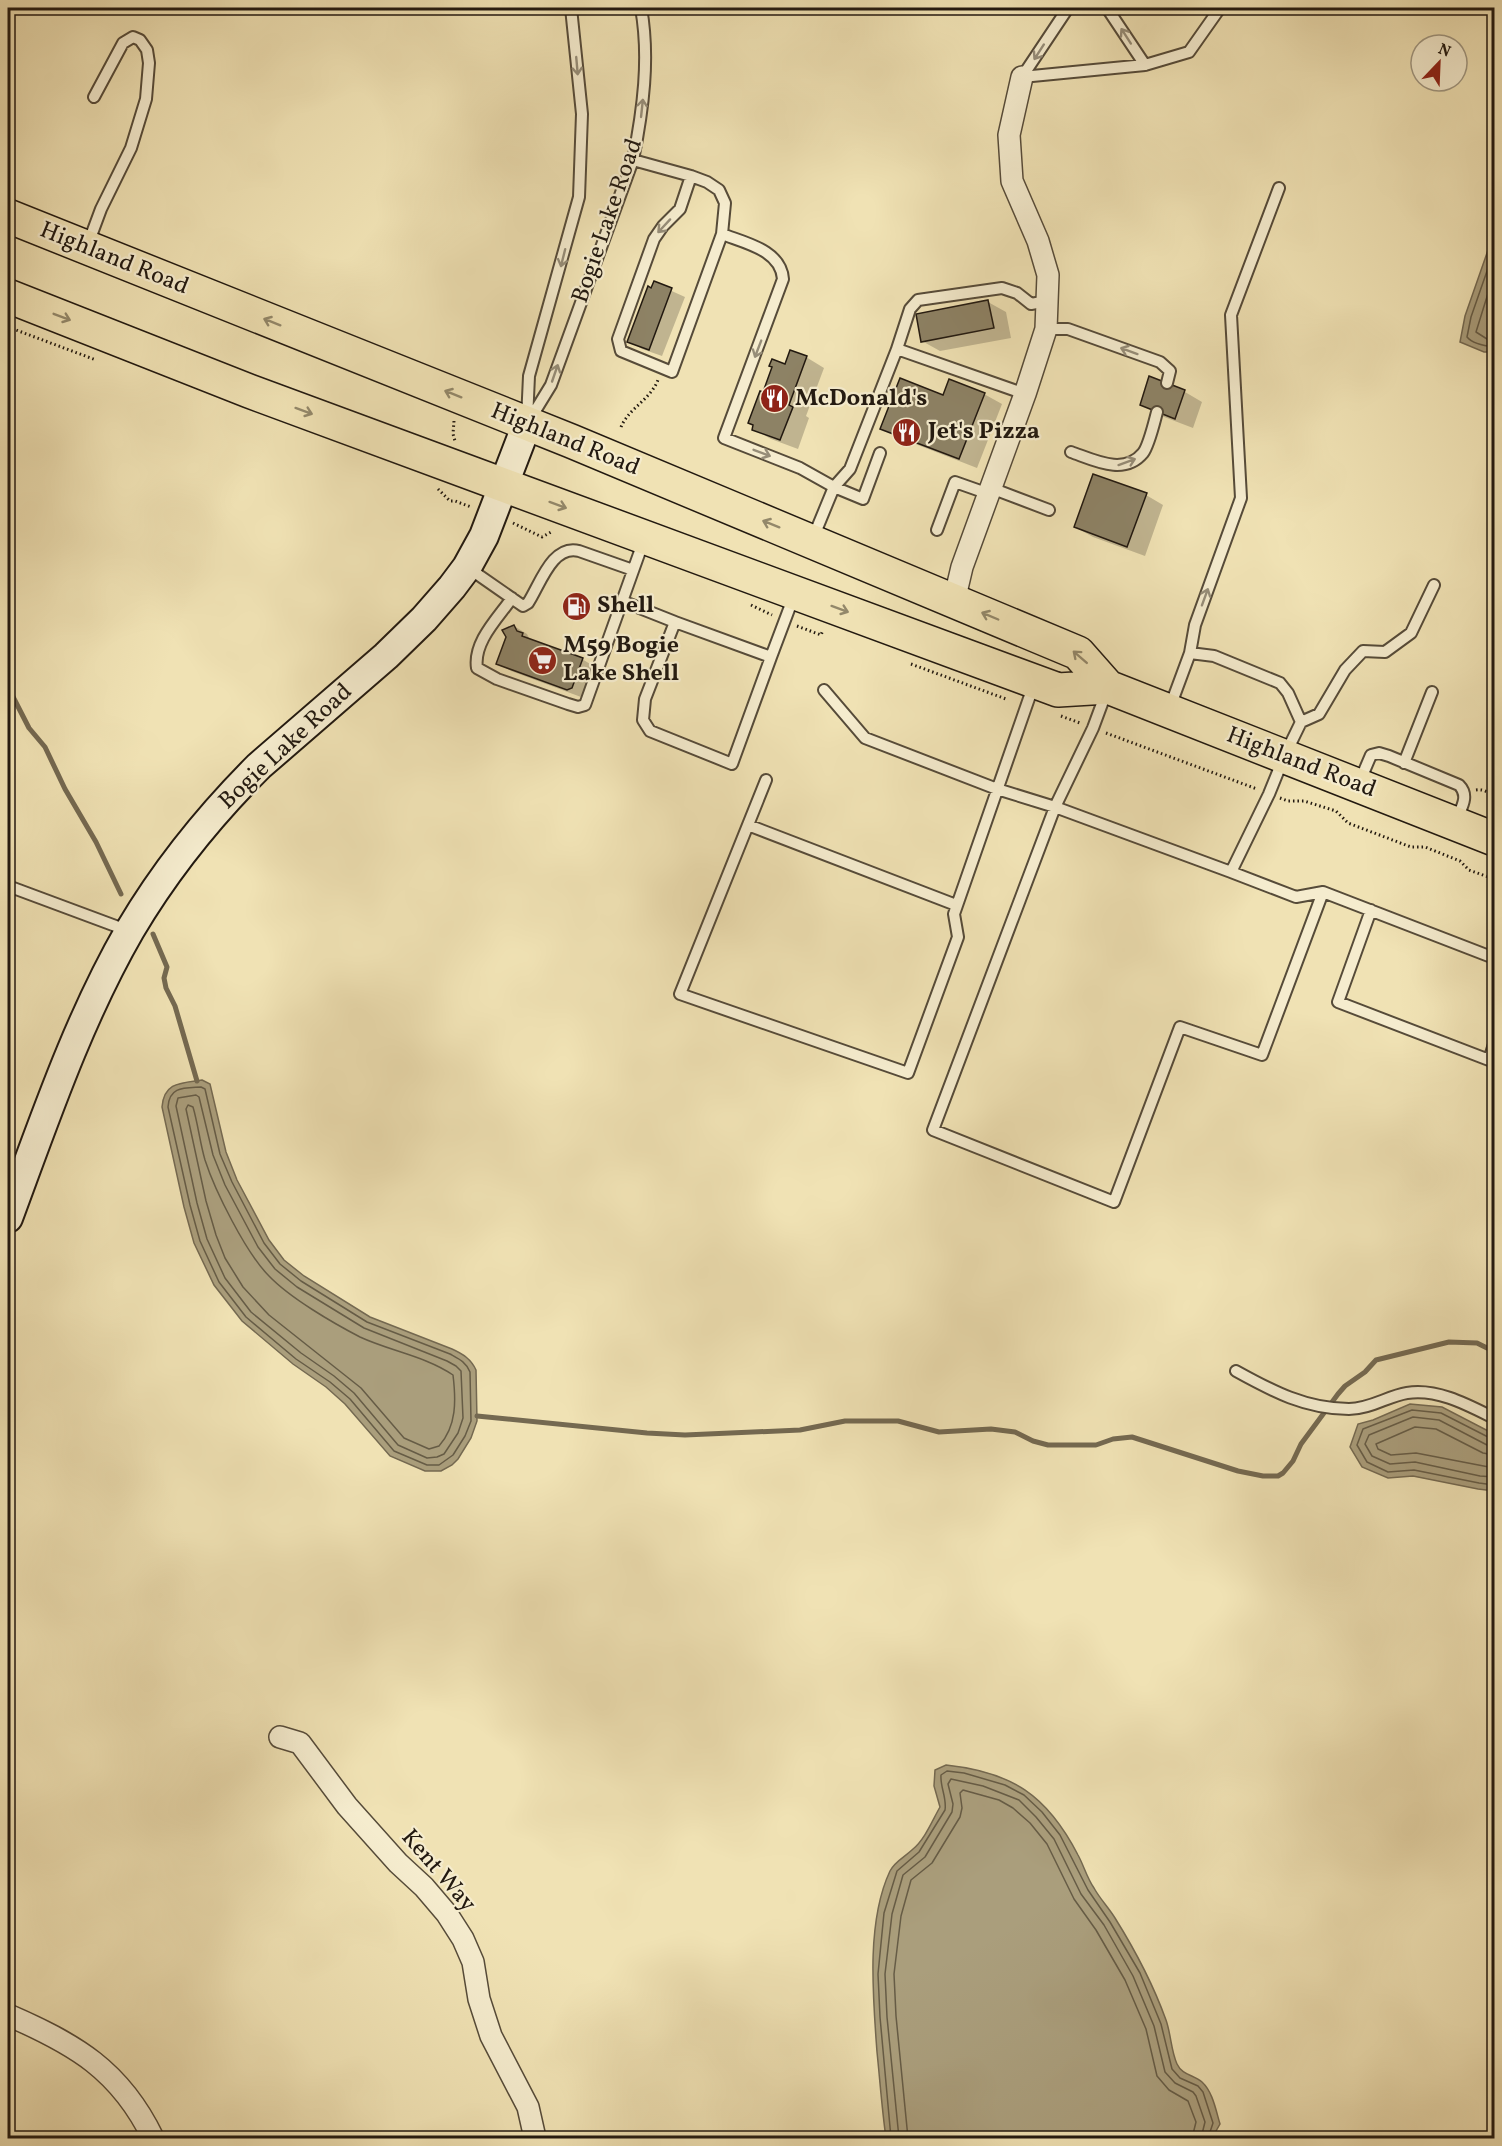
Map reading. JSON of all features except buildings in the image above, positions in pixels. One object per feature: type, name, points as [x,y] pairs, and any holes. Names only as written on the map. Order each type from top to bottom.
[{"type":"highway","name":"Highland Road","points":[[8,216],[527,424],[1078,652],[1108,687]]},
{"type":"highway","name":"Highland Road","points":[[8,296],[249,391],[1058,690],[1108,687],[1494,839]]},
{"type":"highway","points":[[928,642],[947,630],[955,613],[954,601]]},
{"type":"main road","name":"Bogie Lake Road","points":[[8,1218],[77,1039],[103,981],[130,931],[166,875],[223,803],[259,766],[405,638],[439,602],[467,567],[484,536],[527,424]]},
{"type":"street","points":[[954,601],[962,567],[1025,394],[1046,328],[1048,276],[1038,240],[1012,181],[1009,135],[1022,77]]},
{"type":"street","name":"Kent Way","points":[[280,1737],[300,1743],[347,1806],[447,1914],[473,1962],[479,1999],[491,2036],[528,2107],[535,2139]]},
{"type":"street","points":[[8,2015],[78,2050],[108,2073],[145,2121],[153,2139]]},
{"type":"lane","name":"Bogie Lake Road","points":[[527,424],[529,376],[579,197],[582,114],[571,8]]},
{"type":"lane","name":"Bogie Lake Road","points":[[527,424],[551,385],[633,160],[640,124],[645,76],[644,26],[641,8]]},
{"type":"lane","points":[[1022,77],[1068,8]]},
{"type":"lane","points":[[1107,8],[1145,66]]},
{"type":"lane","points":[[1022,77],[1145,66],[1189,52],[1220,8]]},
{"type":"lane","points":[[87,247],[101,208],[131,148],[146,99],[149,63],[147,50],[140,40],[134,37],[123,43],[94,97]]},
{"type":"lane","points":[[633,160],[691,176],[713,185],[722,194],[726,208],[722,234],[667,370],[621,351],[618,339],[654,239],[680,209],[691,176]]},
{"type":"lane","points":[[1169,711],[1190,653],[1195,625],[1242,498],[1231,315],[1279,188]]},
{"type":"lane","points":[[722,234],[753,246],[775,258],[782,270],[783,279],[723,438],[800,468],[863,499],[880,453]]},
{"type":"lane","points":[[812,541],[834,486],[850,469],[897,349],[910,309],[918,300],[1002,288],[1017,293],[1031,304],[1047,302]]},
{"type":"lane","points":[[1046,328],[1068,328],[1160,362],[1170,371],[1167,383]]},
{"type":"lane","points":[[897,349],[1025,394]]},
{"type":"lane","points":[[1071,452],[1113,466],[1130,463],[1143,452],[1157,412]]},
{"type":"lane","points":[[937,530],[955,483],[990,491],[1048,510]]},
{"type":"lane","points":[[512,598],[484,637],[477,651],[477,668],[497,679],[578,706],[585,705],[645,537]]},
{"type":"lane","points":[[467,567],[524,606],[554,561],[572,549],[633,570]]},
{"type":"lane","points":[[1231,872],[1301,722],[1319,714],[1345,670],[1363,651],[1385,652],[1411,633],[1434,585]]},
{"type":"lane","points":[[675,622],[645,699],[643,720],[650,731],[732,764],[795,593]]},
{"type":"lane","points":[[622,601],[771,657]]},
{"type":"lane","points":[[1190,653],[1214,656],[1280,683],[1288,693],[1301,722]]},
{"type":"lane","points":[[766,780],[680,994],[908,1073],[958,937],[954,914],[956,905],[1035,681]]},
{"type":"lane","points":[[1108,687],[1093,728],[1055,807],[933,1130],[1114,1202],[1180,1027],[1262,1055],[1323,892]]},
{"type":"lane","points":[[824,690],[865,738],[997,789],[1055,807],[1296,897],[1323,892],[1494,958]]},
{"type":"lane","points":[[1404,763],[1432,692]]},
{"type":"lane","points":[[1358,786],[1371,755],[1379,753],[1460,785],[1466,797],[1455,824]]},
{"type":"lane","points":[[748,825],[956,905]]},
{"type":"lane","points":[[8,886],[130,931]]},
{"type":"lane","points":[[1371,910],[1338,1002],[1488,1060],[1494,1044]]},
{"type":"lane","points":[[1236,1371],[1276,1393],[1316,1407],[1351,1409],[1382,1402],[1406,1393],[1431,1393],[1466,1404],[1494,1418]]},
{"type":"path","points":[[621,427],[626,416],[652,392],[667,370]]},
{"type":"path","points":[[455,415],[453,428],[456,445]]},
{"type":"path","points":[[1465,791],[1481,789],[1490,793],[1494,799]]},
{"type":"water","points":[[1494,233],[1494,352],[1484,352],[1460,342],[1465,316]]},
{"type":"water","points":[[202,1080],[210,1084],[226,1152],[237,1180],[269,1240],[284,1260],[304,1276],[370,1317],[452,1349],[466,1357],[474,1366],[477,1421],[471,1438],[452,1465],[441,1471],[425,1471],[390,1456],[345,1404],[242,1321],[214,1285],[194,1243],[162,1107],[163,1099],[170,1088],[181,1083]]},
{"type":"water","points":[[1410,1404],[1442,1407],[1494,1434],[1494,1491],[1413,1476],[1388,1478],[1362,1467],[1350,1447],[1358,1424]]},
{"type":"water","points":[[946,1765],[969,1768],[1009,1781],[1040,1802],[1054,1817],[1066,1834],[1099,1896],[1113,1914],[1149,1980],[1166,2020],[1173,2054],[1179,2068],[1202,2082],[1211,2096],[1220,2124],[1212,2138],[886,2138],[873,1984],[877,1913],[890,1871],[921,1840],[940,1807],[934,1786],[935,1770]]},
{"type":"waterway","points":[[8,687],[29,728],[45,747],[121,894]]},
{"type":"waterway","points":[[153,934],[167,967],[164,978],[166,988],[175,1006],[197,1081]]},
{"type":"waterway","points":[[477,1416],[685,1435],[800,1430],[845,1421],[898,1421],[939,1432],[991,1429],[1015,1432],[1048,1445],[1096,1445],[1113,1439],[1132,1437],[1238,1471],[1263,1476],[1278,1476],[1293,1461],[1301,1444],[1338,1394],[1376,1360],[1449,1342],[1477,1343],[1487,1348],[1494,1348]]},
{"type":"place","name":"McDonald's","points":[[774,399]]},
{"type":"place","name":"Jet's Pizza","points":[[907,432]]},
{"type":"place","name":"Shell","points":[[576,606]]},
{"type":"place","name":"M59 Bogie Lake Shell","points":[[542,660]]}]
